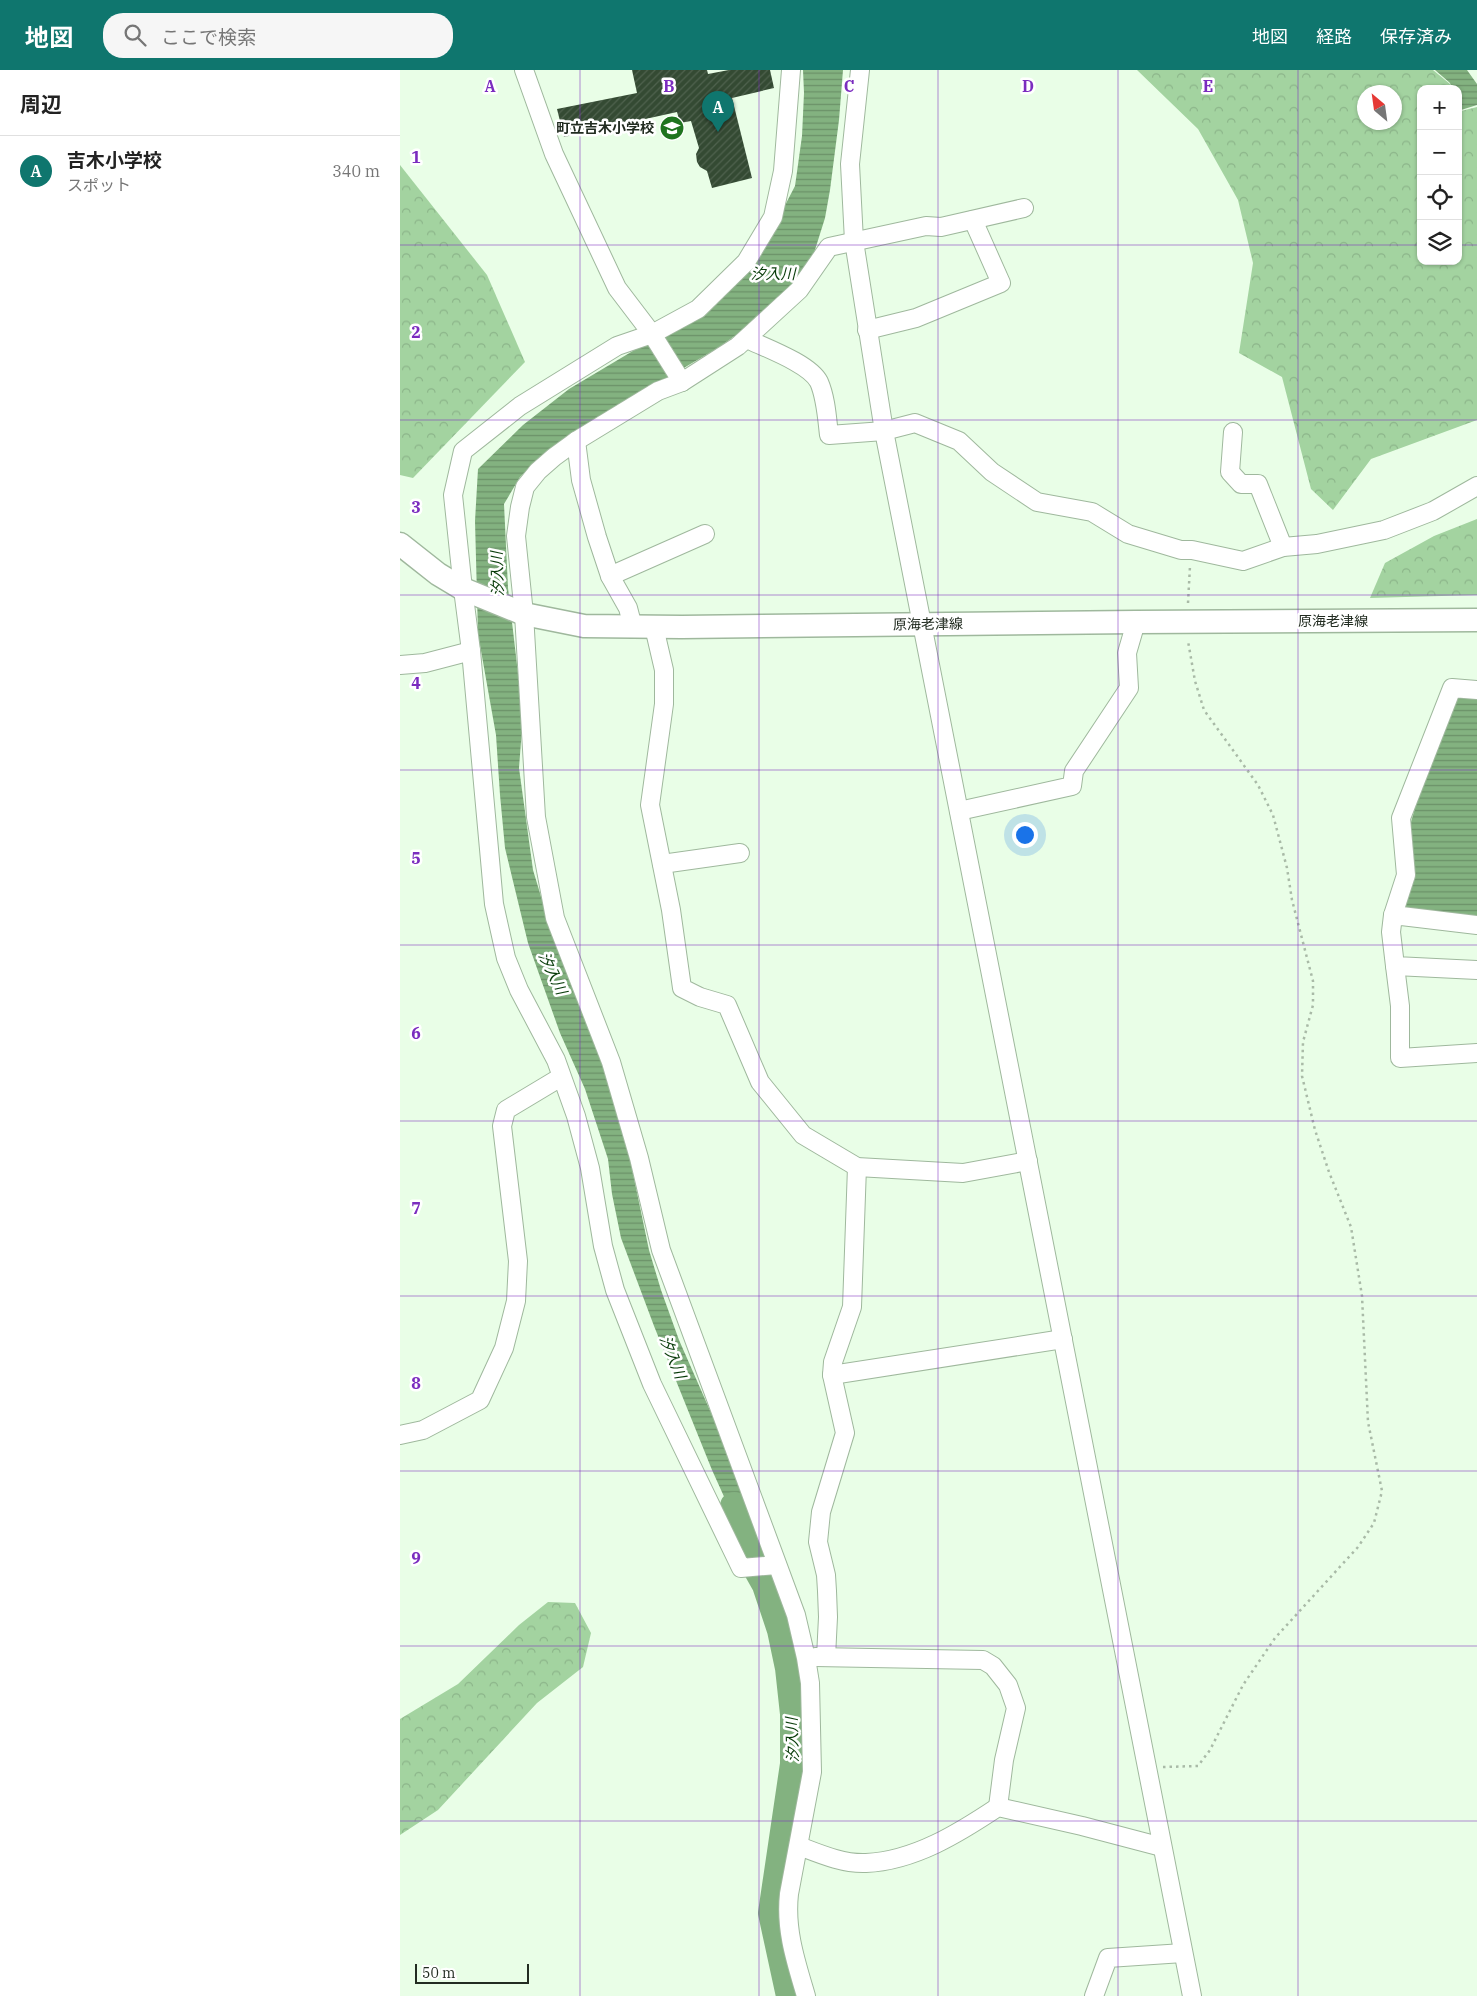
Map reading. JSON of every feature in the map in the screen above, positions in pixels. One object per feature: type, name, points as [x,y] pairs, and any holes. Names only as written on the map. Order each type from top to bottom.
[{"type":"main road","name":"原海老津線","points":[[400,544],[438,574],[463,589],[521,613],[584,626],[1477,620]]},
{"type":"street","points":[[524,70],[554,154],[617,288],[653,336],[682,382]]},
{"type":"street","points":[[777,1565],[741,1568],[652,1384],[615,1290],[602,1246],[590,1168],[576,1116],[556,1060],[519,990],[506,958],[494,904],[471,651],[453,495],[463,451],[520,406],[617,346],[653,336],[698,309],[733,277],[756,249],[773,217],[783,171],[791,70]]},
{"type":"street","points":[[860,70],[850,164],[854,242],[884,431],[1192,1996]]},
{"type":"street","points":[[806,1996],[788,1932],[787,1914],[812,1772],[810,1683],[806,1658],[796,1615],[661,1250],[639,1158],[611,1062],[555,918],[536,817],[532,720],[521,613],[516,536],[525,488],[538,471],[576,441],[658,391],[682,382],[747,339],[799,290],[829,247],[926,226],[941,227],[1024,208]]},
{"type":"street","points":[[867,330],[916,318],[1001,283],[973,220]]},
{"type":"street","points":[[747,339],[808,369],[818,380],[823,392],[830,435],[884,431],[915,423],[959,441],[992,472],[1038,502],[1092,512],[1128,534],[1181,550],[1192,550],[1243,560],[1283,547],[1318,544],[1384,530],[1433,511],[1477,486]]},
{"type":"street","points":[[1233,432],[1230,472],[1241,484],[1258,484],[1283,547]]},
{"type":"street","points":[[576,441],[581,480],[596,537],[610,576],[628,608],[643,627],[664,670],[664,704],[650,805],[671,910],[682,988],[700,997],[727,1005],[760,1082],[802,1135],[857,1167],[964,1173],[1028,1161]]},
{"type":"street","points":[[610,576],[705,534]]},
{"type":"street","points":[[959,811],[1072,786],[1074,771],[1129,688],[1127,653],[1136,622]]},
{"type":"street","points":[[400,665],[425,663],[471,651]]},
{"type":"street","points":[[1477,690],[1452,688],[1402,818],[1406,875],[1393,915],[1391,932],[1400,1006],[1400,1058],[1477,1053]]},
{"type":"street","points":[[662,864],[740,853]]},
{"type":"street","points":[[1393,915],[1477,925]]},
{"type":"street","points":[[1395,966],[1477,970]]},
{"type":"street","points":[[400,1435],[423,1430],[480,1400],[504,1348],[516,1302],[518,1261],[502,1126],[506,1110],[561,1077]]},
{"type":"street","points":[[826,1656],[828,1617],[826,1575],[818,1542],[821,1512],[845,1433],[832,1375],[833,1362],[852,1307],[857,1167]]},
{"type":"street","points":[[832,1375],[1063,1339]]},
{"type":"street","points":[[806,1658],[826,1656],[983,1660],[993,1666],[1008,1685],[1016,1708],[1004,1760],[998,1807]]},
{"type":"street","points":[[799,1846],[834,1859],[864,1863],[888,1860],[953,1836],[998,1807],[1162,1847]]},
{"type":"street","points":[[1094,1996],[1108,1958],[1183,1953]]},
{"type":"path","points":[[1147,1767],[1198,1766],[1210,1750],[1243,1685],[1275,1638],[1358,1547],[1374,1523],[1382,1491],[1368,1422],[1362,1296],[1351,1227],[1315,1130],[1302,1076],[1303,1042],[1313,1005],[1313,981],[1273,816],[1258,785],[1204,710],[1195,681],[1186,621],[1192,550]]},
{"type":"green space","points":[[1137,70],[1433,70],[1450,85],[1417,85],[1417,265],[1462,265],[1462,111],[1477,107],[1477,420],[1371,459],[1333,510],[1311,489],[1282,377],[1239,353],[1253,263],[1238,200],[1198,129]]},
{"type":"green space","points":[[400,165],[487,275],[525,362],[413,478],[400,475]]},
{"type":"green space","points":[[1477,519],[1477,595],[1370,598],[1385,563],[1434,536]]},
{"type":"green space","points":[[548,1602],[575,1603],[591,1633],[583,1667],[537,1703],[438,1810],[400,1835],[400,1719],[458,1684],[519,1625]]},
{"type":"water","name":"汐入川","points":[[803,70],[843,70],[839,120],[825,218],[814,253],[791,289],[754,322],[718,348],[613,409],[549,449],[520,477],[504,504],[508,588],[523,716],[519,768],[533,870],[552,933],[601,1050],[622,1121],[649,1250],[661,1290],[679,1340],[723,1440],[771,1559],[758,1562],[735,1521],[712,1470],[621,1238],[612,1194],[608,1159],[585,1089],[560,1033],[528,943],[505,848],[496,735],[478,634],[475,521],[478,469],[523,425],[569,389],[658,336],[766,242],[795,186],[802,136]]},
{"type":"water","points":[[1435,70],[1467,70],[1477,84],[1477,105],[1462,110],[1462,85],[1451,85]]},
{"type":"water","points":[[1457,695],[1477,698],[1477,917],[1404,909],[1411,849],[1411,822],[1419,794]]},
{"type":"building","points":[[632,70],[707,70],[708,74],[729,70],[770,70],[774,88],[732,98],[752,178],[712,188],[707,171],[700,167],[697,162],[696,154],[699,148],[691,121],[680,123],[677,112],[564,137],[557,109],[637,93]]},
{"type":"waterway","name":"汐入川","points":[[734,1506],[757,1569],[766,1585],[781,1630],[789,1668],[794,1714],[794,1764],[772,1913],[790,1996]]},
{"type":"place","name":"町立吉木小学校","points":[[672,128]]},
{"type":"place","name":"吉木小学校","points":[[718,132]]}]
